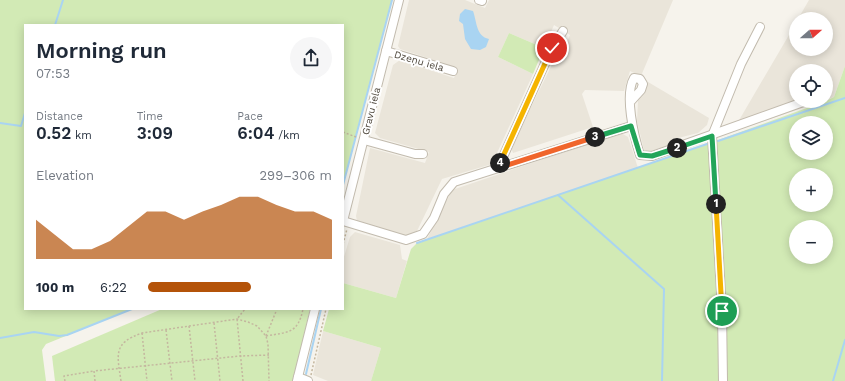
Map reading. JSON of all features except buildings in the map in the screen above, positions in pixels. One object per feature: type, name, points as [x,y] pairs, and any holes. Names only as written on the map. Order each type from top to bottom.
[{"type":"street","name":"Gravu iela","points":[[344,217],[399,0]]},
{"type":"street","points":[[723,381],[722,311],[712,136],[741,64],[760,27]]},
{"type":"street","points":[[498,168],[552,48],[563,30]]},
{"type":"street","name":"Dzeņu iela","points":[[386,52],[453,71]]},
{"type":"street","points":[[631,100],[631,126],[640,155],[652,156],[712,136],[789,107]]},
{"type":"street","points":[[344,221],[406,240],[423,234],[434,218],[444,194],[454,182],[631,126]]},
{"type":"street","points":[[364,140],[415,154],[423,154]]},
{"type":"street","points":[[309,381],[298,379],[315,310]]},
{"type":"path","points":[[344,132],[364,140]]},
{"type":"path","points":[[243,381],[237,319],[244,310]]},
{"type":"path","points":[[266,336],[277,310]]},
{"type":"path","points":[[266,336],[285,333],[296,328],[300,323],[302,310]]},
{"type":"path","points":[[309,381],[326,310]]},
{"type":"path","points":[[121,381],[118,356],[120,345],[129,338],[142,333],[237,319],[257,326],[266,336],[269,355],[270,381]]},
{"type":"path","points":[[214,323],[220,381]]},
{"type":"path","points":[[189,326],[195,381]]},
{"type":"path","points":[[166,330],[172,381]]},
{"type":"path","points":[[142,333],[146,381]]},
{"type":"path","points":[[65,381],[64,376],[94,371],[193,360],[269,355]]},
{"type":"path","points":[[94,371],[95,381]]},
{"type":"shaded area","points":[[409,0],[465,0],[485,8],[489,0],[673,0],[641,76],[630,71],[624,91],[585,90],[582,94],[593,127],[513,153],[511,148],[561,46],[566,45],[570,35],[554,25],[544,48],[509,33],[498,57],[533,74],[492,164],[442,179],[417,231],[407,237],[357,221],[356,216],[370,148],[425,163],[429,152],[380,138],[375,133],[393,65],[400,60],[454,78],[458,69],[400,49],[398,46]]},
{"type":"shaded area","points":[[809,0],[845,0],[845,66],[834,97],[833,64],[789,64],[789,108],[802,108],[741,129],[738,122],[789,35],[789,56],[833,56],[833,12],[802,12]]},
{"type":"shaded area","points":[[648,82],[709,118],[707,125],[698,133],[678,138],[679,141],[649,152],[644,150],[637,121],[638,100]]},
{"type":"shaded area","points":[[621,133],[628,137],[638,168],[427,239],[452,190]]},
{"type":"shaded area","points":[[355,232],[400,245],[402,259],[407,261],[396,298],[344,283],[344,257],[350,237]]},
{"type":"shaded area","points":[[323,331],[381,348],[371,381],[328,381],[313,375]]},
{"type":"green space","points":[[0,0],[392,0],[344,181],[344,24],[24,24],[24,310],[130,310],[46,344],[42,350],[46,381],[0,381]]},
{"type":"green space","points":[[509,33],[544,48],[533,74],[498,57]]},
{"type":"green space","points":[[845,66],[845,381],[371,381],[381,348],[323,331],[329,310],[344,310],[344,283],[396,298],[411,249],[417,243],[707,144],[807,108],[833,108],[833,98]]},
{"type":"green space","points":[[160,310],[310,310],[294,381],[55,381],[52,356]]},
{"type":"water","points":[[465,9],[473,11],[479,32],[489,39],[486,47],[480,50],[471,49],[465,39],[463,24],[459,21],[460,14]]},
{"type":"waterway","points":[[55,24],[63,0]]},
{"type":"waterway","points":[[344,181],[392,0]]},
{"type":"waterway","points":[[718,141],[845,98]]},
{"type":"waterway","points":[[0,123],[21,126],[24,116]]},
{"type":"waterway","points":[[417,243],[707,144]]},
{"type":"waterway","points":[[558,195],[664,289],[662,381]]},
{"type":"waterway","points":[[0,338],[34,332],[59,336],[67,335],[130,310]]},
{"type":"waterway","points":[[306,374],[321,310]]},
{"type":"waterway","points":[[833,381],[845,340]]},
{"type":"route","points":[[552,48],[498,168],[631,126],[640,155],[652,156],[712,136],[722,311]]}]
